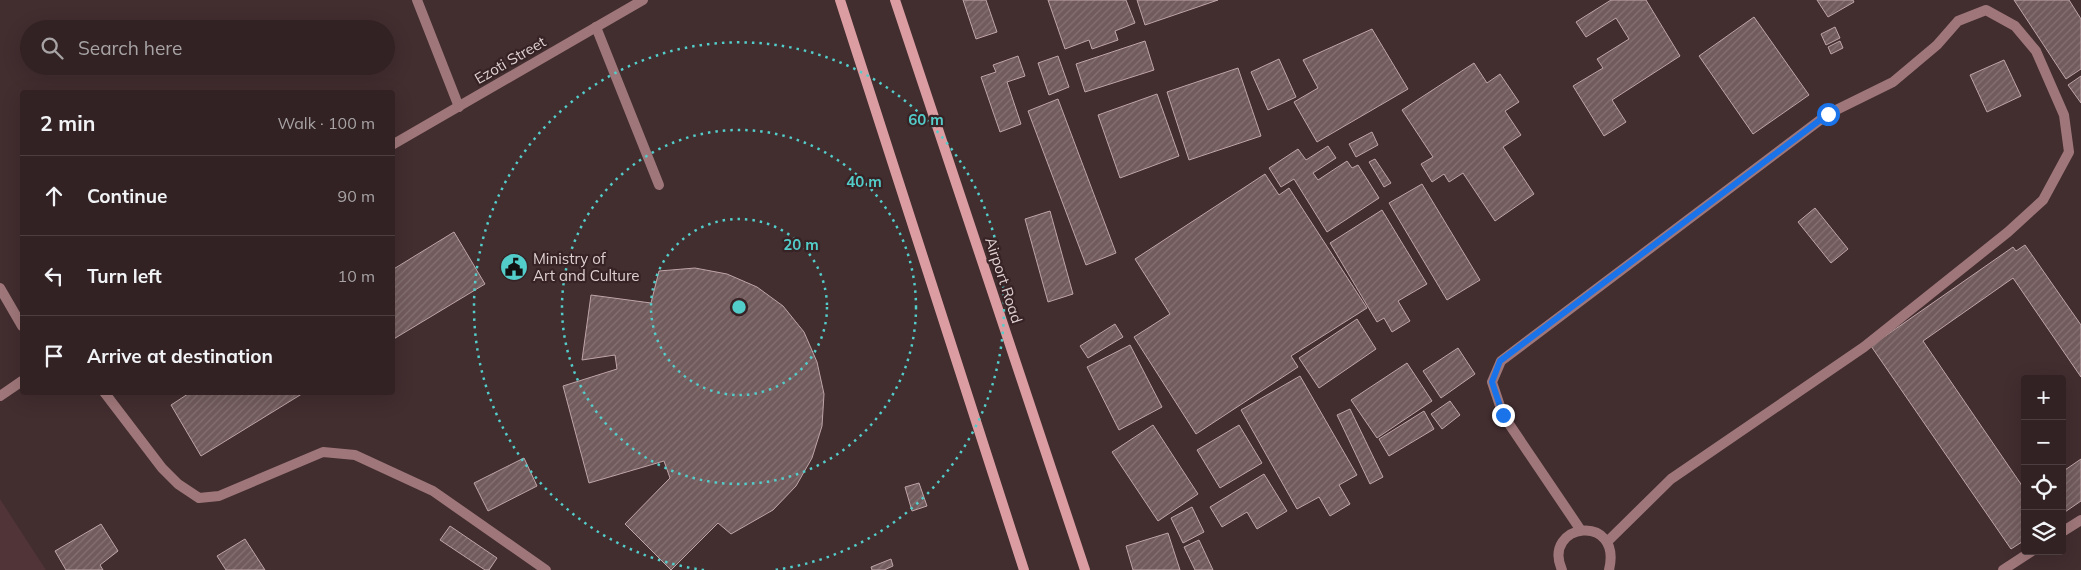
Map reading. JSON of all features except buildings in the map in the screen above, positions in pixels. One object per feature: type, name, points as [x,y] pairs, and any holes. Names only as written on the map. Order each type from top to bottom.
[{"type":"main road","points":[[840,0],[1024,570]]},
{"type":"main road","name":"Airport Road","points":[[895,0],[1085,570]]},
{"type":"street","points":[[417,0],[459,107]]},
{"type":"street","name":"Ezoti Street","points":[[395,143],[643,0]]},
{"type":"street","points":[[1580,530],[1503,415],[1492,382],[1500,361],[1828,114],[1893,82],[1937,46],[1958,20],[1986,10],[2015,26],[2036,51],[2064,115],[2069,152],[2043,200],[2008,232],[1864,347],[1671,479],[1608,542]]},
{"type":"street","points":[[596,27],[658,185]]},
{"type":"street","points":[[0,288],[20,323]]},
{"type":"street","points":[[0,396],[20,382]]},
{"type":"street","points":[[106,395],[162,468],[178,484],[199,498],[219,496],[323,452],[355,455],[433,491],[546,570]]},
{"type":"street","points":[[2066,529],[2081,520]]},
{"type":"street","points":[[1562,570],[1558,561],[1559,547],[1567,536],[1580,530],[1596,531],[1608,542],[1612,556],[1608,570]]},
{"type":"street","points":[[2003,570],[2026,555]]},
{"type":"shaded area","points":[[0,499],[46,570],[0,570]]},
{"type":"place","name":"Ministry of Art and Culture","points":[[514,267]]},
{"type":"route","points":[[1503,415],[1492,382],[1500,361],[1828,114]]}]
